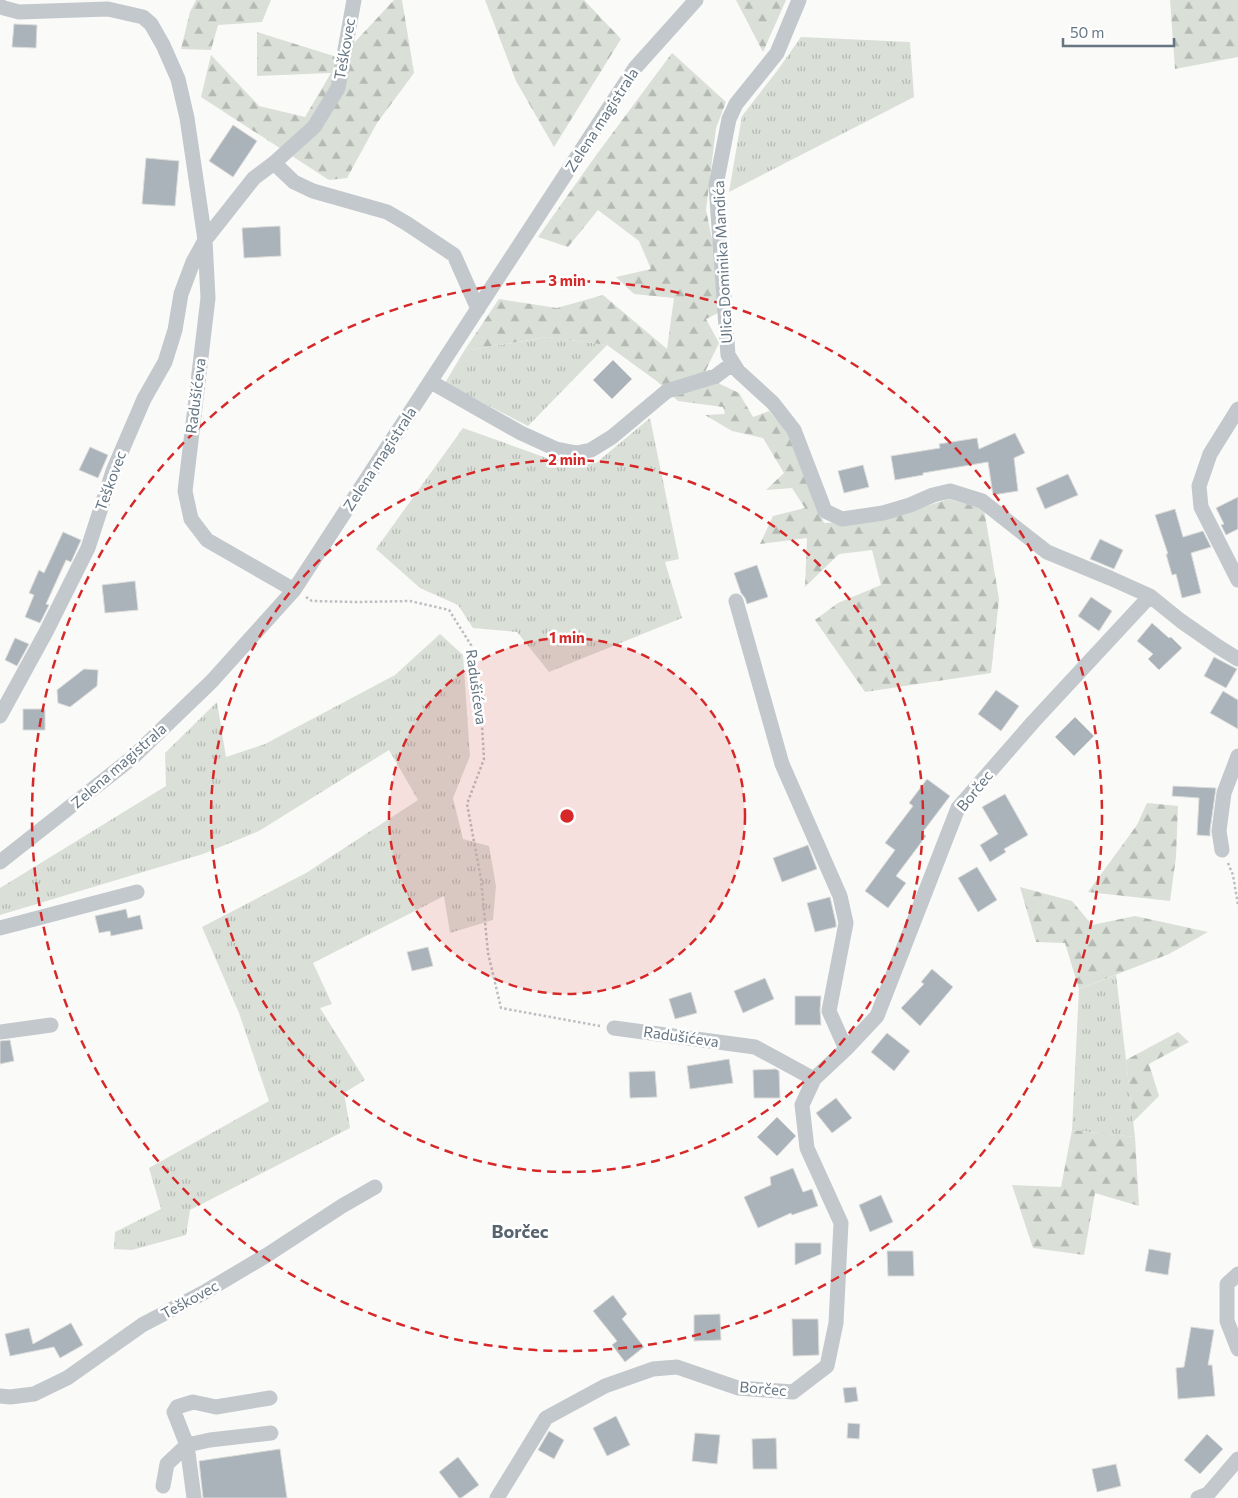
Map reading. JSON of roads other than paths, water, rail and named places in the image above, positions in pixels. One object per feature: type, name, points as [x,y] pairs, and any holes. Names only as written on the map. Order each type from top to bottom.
[{"type":"street","name":"Teškovec","points":[[0,716],[46,632],[88,548],[113,471],[144,399],[165,362],[175,330],[181,294],[193,262],[205,240],[254,178],[274,163],[314,127],[338,88],[354,0]]},
{"type":"street","name":"Zelena magistrala","points":[[0,862],[132,758],[212,681],[294,590],[635,68],[696,0]]},
{"type":"street","name":"Ulica Dominika Mandića","points":[[799,0],[777,53],[736,104],[729,118],[716,185],[728,355],[738,371],[773,402],[794,430],[825,512],[842,519],[883,513],[910,505],[933,495],[950,491],[982,501],[1047,552],[1150,596],[1188,626],[1238,659]]},
{"type":"street","points":[[0,6],[19,12],[108,8],[143,18],[151,24],[178,79],[187,118],[205,240]]},
{"type":"street","points":[[274,163],[294,182],[313,191],[386,212],[454,255],[478,309]]},
{"type":"street","name":"Radušićeva","points":[[205,240],[208,298],[184,491],[191,519],[207,540],[294,590]]},
{"type":"street","name":"Ulica Dominika Mandića","points":[[431,382],[521,434],[556,449],[577,453],[591,450],[612,437],[667,391],[716,376],[733,363]]},
{"type":"street","points":[[1238,409],[1210,454],[1199,486],[1201,506],[1238,580]]},
{"type":"street","name":"Borčec","points":[[497,1498],[546,1418],[605,1386],[653,1369],[677,1367],[738,1388],[793,1392],[827,1366],[836,1323],[840,1223],[807,1148],[802,1105],[814,1079],[877,1016],[958,808],[1034,721],[1150,596]]},
{"type":"street","points":[[736,601],[782,764],[840,896],[846,922],[829,1011],[846,1049]]},
{"type":"street","points":[[1222,850],[1219,831],[1224,793],[1238,756]]},
{"type":"street","points":[[0,928],[137,892]]},
{"type":"street","points":[[0,1032],[51,1025]]},
{"type":"street","name":"Radušićeva","points":[[614,1028],[755,1047],[814,1079]]},
{"type":"street","name":"Teškovec","points":[[0,1396],[10,1397],[34,1394],[67,1378],[142,1325],[211,1289],[375,1187]]},
{"type":"street","points":[[1238,1274],[1227,1284],[1226,1321],[1238,1349]]},
{"type":"street","points":[[194,1498],[187,1445],[174,1412],[177,1407],[193,1402],[216,1407],[270,1398]]},
{"type":"street","points":[[163,1486],[167,1464],[187,1445],[210,1440],[271,1433]]},
{"type":"street","points":[[1198,1498],[1208,1494],[1238,1459]]},
{"type":"district","name":"Borčec","points":[[520,1232]]}]
